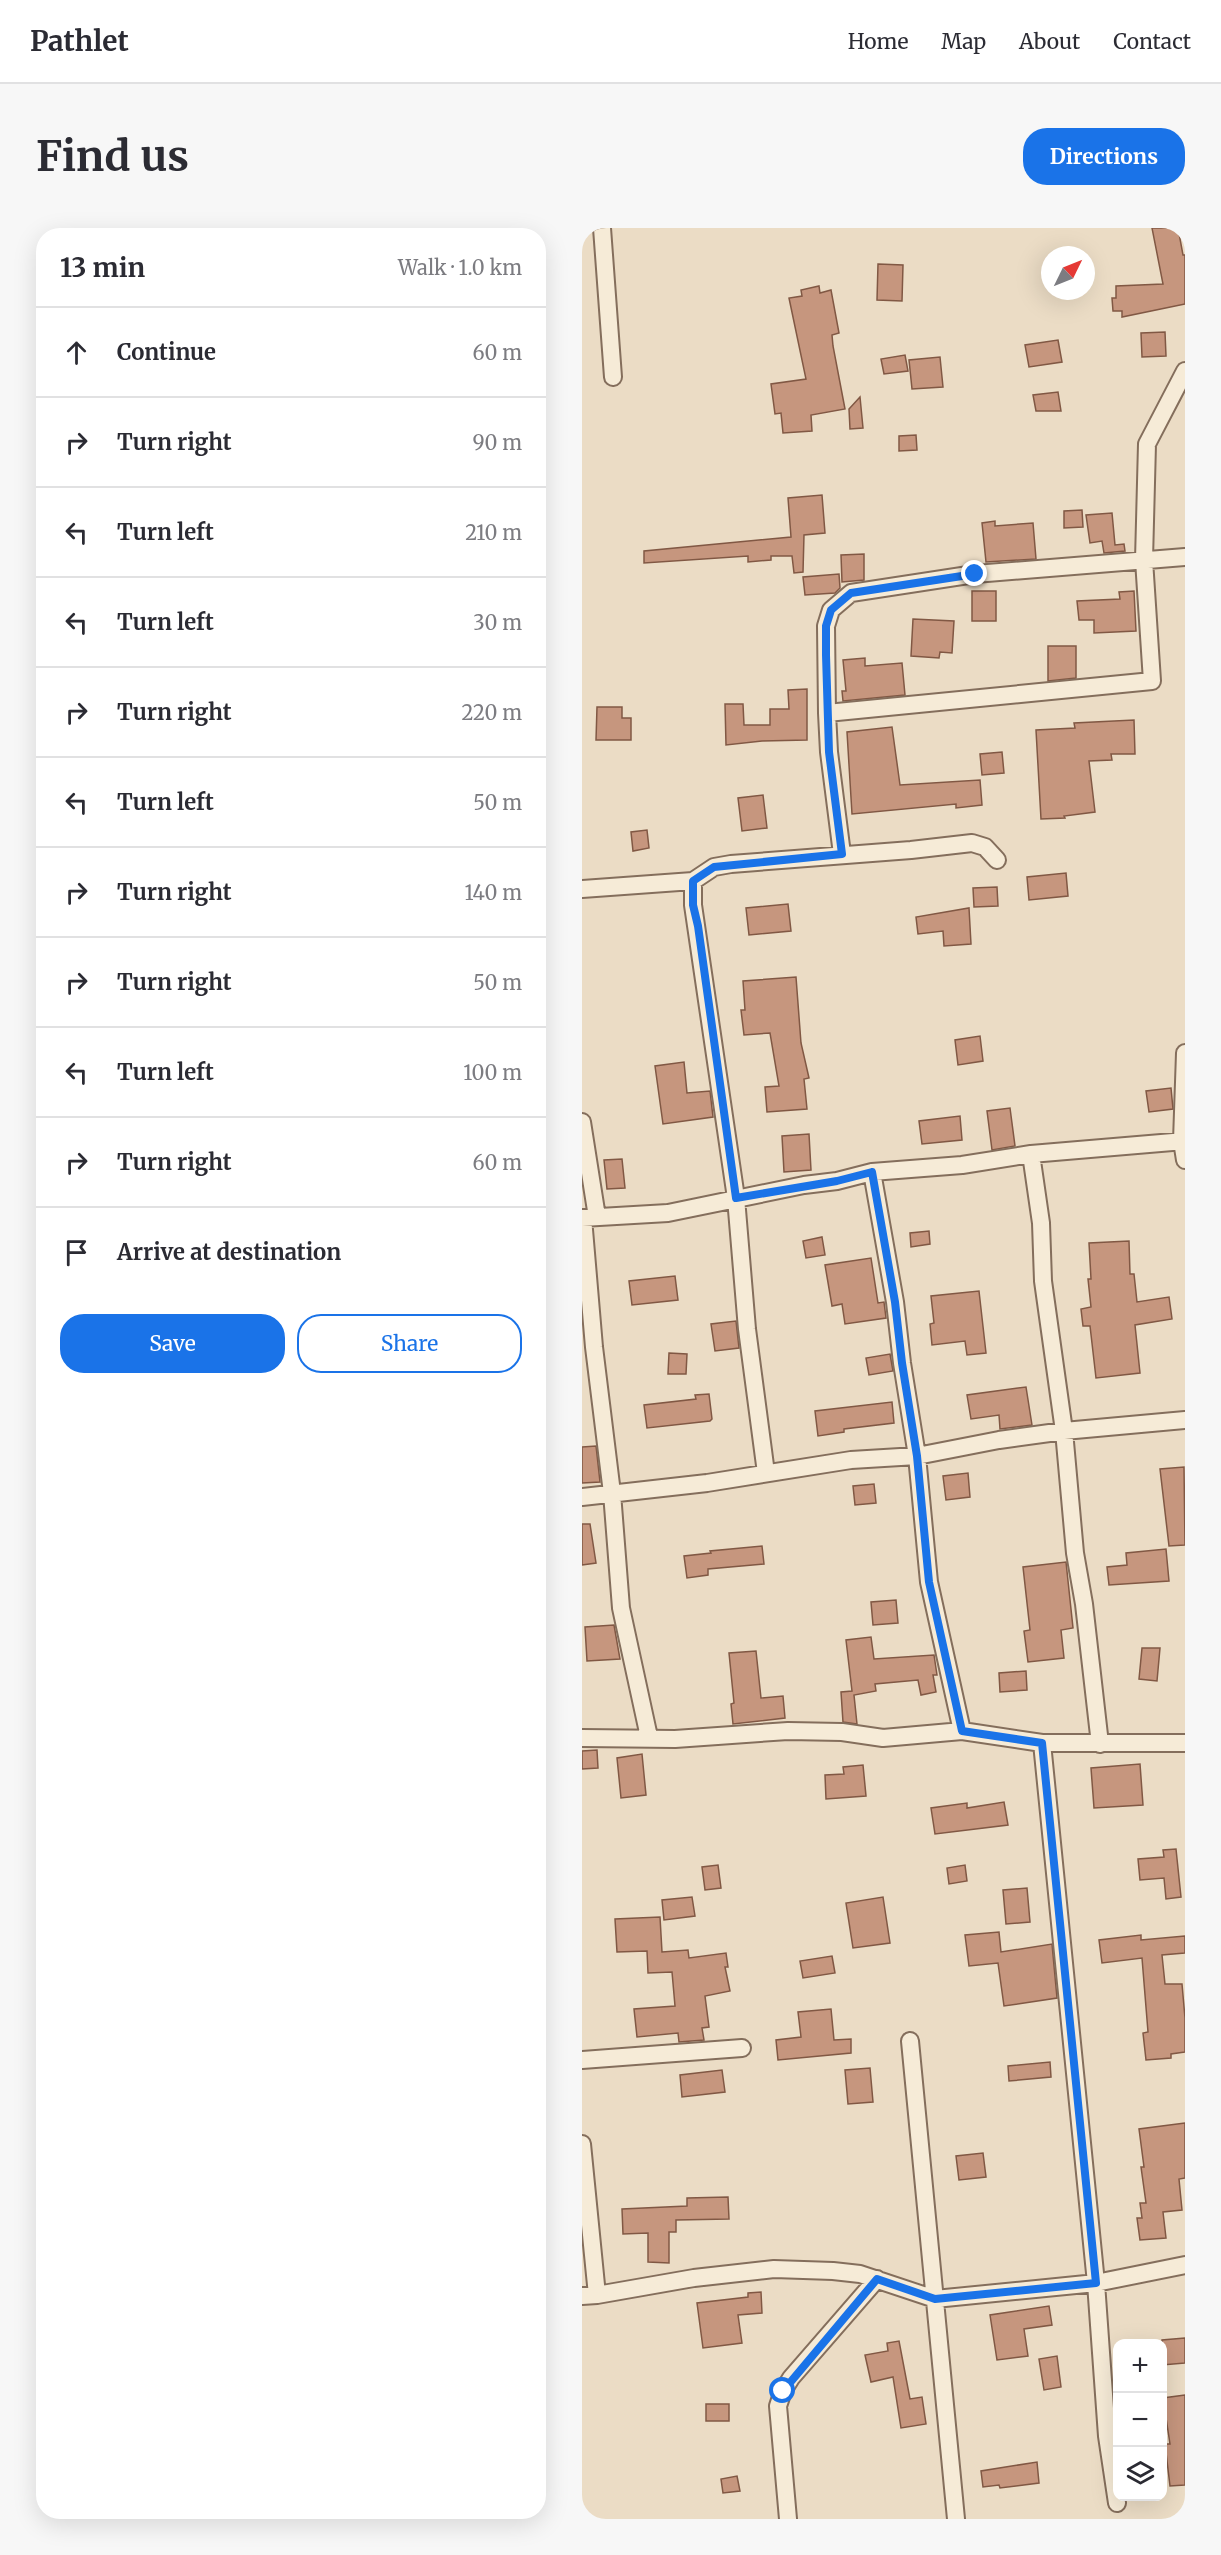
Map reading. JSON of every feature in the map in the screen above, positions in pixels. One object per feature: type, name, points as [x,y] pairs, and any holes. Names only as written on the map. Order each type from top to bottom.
[{"type":"street","points":[[602,228],[613,377]]},
{"type":"street","points":[[827,712],[1152,681],[1144,560],[1147,444],[1185,371]]},
{"type":"street","points":[[842,854],[829,752],[827,712],[826,626],[831,610],[851,593],[975,574],[1185,556]]},
{"type":"street","points":[[582,889],[693,881],[714,867],[972,843],[985,847],[997,860]]},
{"type":"street","points":[[693,881],[693,905],[698,926],[736,1198],[747,1329],[766,1473]]},
{"type":"street","points":[[1185,1053],[1185,1160]]},
{"type":"street","points":[[582,1122],[594,1347],[612,1493],[621,1608],[649,1737]]},
{"type":"street","points":[[587,1218],[668,1213],[736,1198],[837,1181],[872,1172],[962,1165],[1031,1154],[1184,1141]]},
{"type":"street","points":[[1031,1154],[1041,1223],[1043,1281],[1064,1431],[1075,1553],[1084,1604],[1100,1744]]},
{"type":"street","points":[[872,1172],[895,1302],[917,1456],[929,1582],[962,1731]]},
{"type":"street","points":[[582,1497],[707,1483],[851,1460],[917,1456],[1064,1431],[1185,1420]]},
{"type":"street","points":[[582,1738],[675,1739],[788,1731],[842,1732],[883,1738],[962,1731],[1042,1743],[1185,1743]]},
{"type":"street","points":[[1042,1743],[1096,2283],[1107,2436],[1117,2503]]},
{"type":"street","points":[[910,2041],[956,2519]]},
{"type":"street","points":[[582,2060],[742,2048]]},
{"type":"street","points":[[582,2144],[590,2295],[694,2278],[774,2269],[833,2271],[877,2279],[935,2299],[1096,2283],[1185,2265]]},
{"type":"street","points":[[788,2519],[778,2406],[783,2391],[877,2279]]},
{"type":"building","points":[[1152,228],[1178,228],[1183,255],[1185,255],[1185,304],[1122,317],[1122,311],[1113,311],[1112,298],[1116,298],[1116,286],[1163,284]]},
{"type":"building","points":[[878,264],[903,265],[902,301],[877,300]]},
{"type":"building","points":[[819,286],[820,293],[831,290],[839,333],[832,335],[833,346],[845,409],[811,415],[812,431],[783,433],[781,413],[775,414],[771,384],[806,379],[789,298],[802,296],[801,290]]},
{"type":"building","points":[[1165,332],[1166,356],[1142,357],[1141,333]]},
{"type":"building","points":[[1058,340],[1062,362],[1029,367],[1025,345]]},
{"type":"building","points":[[905,355],[908,371],[884,374],[881,359]]},
{"type":"building","points":[[940,357],[943,387],[912,389],[909,360]]},
{"type":"building","points":[[1058,392],[1061,411],[1036,411],[1033,395]]},
{"type":"building","points":[[860,397],[863,428],[850,429],[849,409]]},
{"type":"building","points":[[916,435],[917,450],[899,451],[899,436]]},
{"type":"building","points":[[822,495],[825,533],[804,535],[803,572],[794,573],[792,556],[771,556],[771,560],[748,562],[748,556],[644,563],[644,551],[791,537],[788,498]]},
{"type":"building","points":[[1082,510],[1083,527],[1064,528],[1064,511]]},
{"type":"building","points":[[1112,513],[1115,545],[1124,544],[1125,551],[1104,553],[1102,541],[1090,543],[1086,515]]},
{"type":"building","points":[[995,521],[995,526],[1033,523],[1036,559],[986,562],[982,523]]},
{"type":"building","points":[[864,554],[864,580],[842,582],[841,555]]},
{"type":"building","points":[[839,574],[840,588],[835,593],[805,595],[803,577]]},
{"type":"building","points":[[972,591],[996,591],[996,621],[972,621]]},
{"type":"building","points":[[1134,591],[1136,631],[1094,633],[1094,620],[1079,620],[1077,601],[1120,599],[1119,592]]},
{"type":"building","points":[[913,619],[954,621],[952,653],[940,652],[939,658],[911,656]]},
{"type":"building","points":[[1048,646],[1076,646],[1076,678],[1048,681]]},
{"type":"building","points":[[865,658],[865,666],[902,663],[905,695],[843,701],[842,691],[846,691],[843,660]]},
{"type":"building","points":[[807,689],[807,740],[726,745],[725,704],[743,704],[744,725],[770,725],[770,709],[789,709],[788,690]]},
{"type":"building","points":[[597,707],[622,707],[622,718],[631,718],[631,740],[596,740]]},
{"type":"building","points":[[1134,720],[1135,754],[1111,754],[1112,760],[1089,761],[1095,812],[1064,816],[1065,818],[1041,819],[1036,730],[1075,728],[1074,723]]},
{"type":"building","points":[[892,727],[900,785],[980,780],[982,805],[956,808],[956,804],[852,814],[847,732]]},
{"type":"building","points":[[1002,752],[1004,773],[982,775],[980,754]]},
{"type":"building","points":[[763,795],[767,828],[742,831],[738,798]]},
{"type":"building","points":[[647,830],[649,848],[633,851],[631,832]]},
{"type":"building","points":[[1066,873],[1068,896],[1029,900],[1027,877]]},
{"type":"building","points":[[997,887],[998,906],[974,907],[973,888]]},
{"type":"building","points":[[788,904],[791,931],[749,935],[746,908]]},
{"type":"building","points":[[969,908],[971,944],[944,946],[943,931],[918,934],[916,917]]},
{"type":"building","points":[[796,977],[801,1043],[809,1078],[804,1079],[807,1109],[767,1112],[765,1087],[779,1086],[770,1033],[744,1035],[741,1010],[745,1010],[743,981]]},
{"type":"building","points":[[980,1036],[983,1061],[958,1065],[955,1040]]},
{"type":"building","points":[[684,1062],[687,1093],[710,1091],[713,1117],[663,1124],[655,1066]]},
{"type":"building","points":[[1171,1088],[1173,1109],[1149,1112],[1146,1091]]},
{"type":"building","points":[[1010,1108],[1015,1146],[992,1150],[987,1111]]},
{"type":"building","points":[[960,1116],[962,1140],[922,1144],[919,1121]]},
{"type":"building","points":[[809,1134],[811,1170],[784,1172],[782,1136]]},
{"type":"building","points":[[622,1159],[625,1188],[607,1189],[604,1160]]},
{"type":"building","points":[[929,1231],[930,1244],[911,1247],[910,1233]]},
{"type":"building","points":[[822,1237],[825,1255],[806,1258],[803,1241]]},
{"type":"building","points":[[1129,1241],[1130,1274],[1134,1274],[1137,1302],[1169,1297],[1172,1319],[1135,1325],[1140,1373],[1096,1378],[1090,1326],[1083,1326],[1081,1309],[1091,1307],[1088,1279],[1091,1279],[1089,1243]]},
{"type":"building","points":[[871,1258],[878,1303],[884,1302],[886,1318],[845,1324],[842,1304],[832,1306],[825,1265]]},
{"type":"building","points":[[675,1276],[678,1300],[632,1305],[629,1281]]},
{"type":"building","points":[[979,1291],[986,1353],[967,1355],[965,1341],[932,1345],[930,1324],[934,1323],[931,1296]]},
{"type":"building","points":[[736,1321],[739,1348],[715,1351],[711,1324]]},
{"type":"building","points":[[669,1353],[687,1354],[686,1374],[668,1374]]},
{"type":"building","points":[[890,1354],[893,1371],[869,1375],[866,1358]]},
{"type":"building","points":[[1026,1387],[1032,1425],[1000,1429],[999,1415],[971,1419],[967,1395]]},
{"type":"building","points":[[709,1394],[712,1419],[710,1421],[647,1428],[644,1405],[696,1399],[695,1395]]},
{"type":"building","points":[[892,1402],[894,1423],[844,1429],[844,1432],[818,1436],[815,1411]]},
{"type":"building","points":[[596,1446],[600,1482],[582,1483],[582,1447]]},
{"type":"building","points":[[1184,1467],[1185,1545],[1169,1546],[1160,1469]]},
{"type":"building","points":[[968,1473],[970,1497],[946,1500],[943,1476]]},
{"type":"building","points":[[874,1484],[876,1503],[855,1505],[853,1486]]},
{"type":"building","points":[[582,1524],[590,1524],[596,1563],[582,1565]]},
{"type":"building","points":[[762,1546],[764,1564],[708,1569],[708,1575],[687,1578],[684,1556]]},
{"type":"building","points":[[1166,1549],[1169,1581],[1109,1585],[1107,1567],[1127,1565],[1126,1553]]},
{"type":"building","points":[[1066,1562],[1073,1628],[1061,1630],[1064,1658],[1028,1662],[1024,1631],[1030,1630],[1023,1567]]},
{"type":"building","points":[[896,1600],[898,1623],[873,1625],[871,1602]]},
{"type":"building","points":[[614,1625],[620,1659],[587,1661],[585,1627]]},
{"type":"building","points":[[871,1637],[874,1659],[934,1655],[937,1675],[933,1675],[936,1692],[921,1695],[918,1680],[875,1684],[876,1691],[854,1695],[857,1724],[843,1722],[841,1692],[852,1691],[846,1640]]},
{"type":"building","points":[[1142,1648],[1160,1648],[1157,1681],[1139,1679]]},
{"type":"building","points":[[756,1651],[761,1698],[783,1696],[785,1718],[733,1724],[731,1704],[734,1703],[729,1653]]},
{"type":"building","points":[[1026,1671],[1027,1690],[1000,1692],[999,1673]]},
{"type":"building","points":[[597,1750],[598,1768],[582,1769],[582,1751]]},
{"type":"building","points":[[642,1754],[646,1795],[621,1798],[617,1758]]},
{"type":"building","points":[[1140,1764],[1143,1805],[1094,1808],[1091,1768]]},
{"type":"building","points":[[863,1765],[866,1796],[826,1799],[825,1775],[844,1774],[843,1767]]},
{"type":"building","points":[[1004,1802],[1008,1825],[935,1834],[931,1808],[967,1803],[967,1808]]},
{"type":"building","points":[[1176,1849],[1181,1897],[1166,1899],[1164,1878],[1140,1880],[1138,1859],[1164,1857],[1163,1850]]},
{"type":"building","points":[[718,1865],[721,1888],[705,1890],[702,1867]]},
{"type":"building","points":[[965,1865],[967,1881],[949,1884],[947,1868]]},
{"type":"building","points":[[1027,1888],[1030,1922],[1006,1924],[1003,1890]]},
{"type":"building","points":[[692,1897],[695,1916],[664,1920],[662,1900]]},
{"type":"building","points":[[883,1897],[890,1943],[853,1948],[846,1903]]},
{"type":"building","points":[[660,1917],[662,1952],[688,1950],[689,1958],[726,1953],[728,1967],[725,1967],[730,1991],[705,1996],[709,2027],[702,2028],[704,2040],[679,2042],[678,2033],[637,2037],[634,2009],[675,2006],[672,1972],[648,1973],[647,1951],[617,1952],[615,1919]]},
{"type":"building","points":[[999,1932],[1001,1952],[1052,1944],[1057,1998],[1004,2006],[998,1963],[969,1966],[965,1935]]},
{"type":"building","points":[[1141,1935],[1141,1940],[1185,1936],[1185,1953],[1162,1955],[1165,1984],[1182,1984],[1185,2018],[1185,2052],[1171,2054],[1171,2058],[1146,2060],[1143,2033],[1148,2032],[1142,1958],[1102,1963],[1099,1940]]},
{"type":"building","points":[[832,1956],[835,1973],[803,1978],[800,1961]]},
{"type":"building","points":[[831,2009],[834,2040],[851,2039],[851,2053],[778,2060],[776,2040],[801,2037],[798,2012]]},
{"type":"building","points":[[1050,2062],[1051,2077],[1009,2081],[1008,2066]]},
{"type":"building","points":[[870,2068],[873,2102],[848,2104],[845,2070]]},
{"type":"building","points":[[722,2070],[725,2092],[682,2097],[680,2075]]},
{"type":"building","points":[[1185,2123],[1185,2178],[1179,2179],[1182,2210],[1163,2212],[1166,2238],[1140,2240],[1137,2218],[1142,2218],[1140,2203],[1146,2203],[1139,2129]]},
{"type":"building","points":[[983,2153],[986,2177],[959,2180],[956,2156]]},
{"type":"building","points":[[728,2197],[729,2219],[676,2220],[676,2232],[669,2232],[669,2263],[648,2262],[648,2233],[623,2234],[622,2209],[687,2206],[687,2198]]},
{"type":"building","points":[[761,2292],[762,2313],[738,2315],[742,2343],[703,2348],[697,2303],[748,2297],[748,2293]]},
{"type":"building","points":[[1049,2306],[1052,2325],[1024,2329],[1028,2356],[997,2360],[990,2315]]},
{"type":"building","points":[[1185,2338],[1185,2363],[1167,2365],[1167,2340]]},
{"type":"building","points":[[899,2341],[910,2399],[922,2397],[926,2424],[901,2428],[893,2377],[871,2382],[865,2355],[888,2351],[887,2343]]},
{"type":"building","points":[[1057,2356],[1061,2387],[1044,2390],[1039,2359]]},
{"type":"building","points":[[1185,2395],[1185,2485],[1170,2486],[1167,2461],[1167,2444],[1170,2444],[1167,2397]]},
{"type":"building","points":[[706,2404],[729,2404],[729,2421],[706,2421]]},
{"type":"building","points":[[1037,2462],[1039,2483],[1000,2488],[999,2485],[983,2487],[981,2471]]},
{"type":"building","points":[[737,2476],[740,2491],[723,2493],[721,2479]]},
{"type":"route","points":[[783,2391],[791,2378],[877,2279],[935,2299],[1096,2283],[1042,1743],[962,1731],[929,1582],[917,1456],[895,1302],[872,1172],[837,1181],[736,1198],[698,926],[693,905],[693,881],[714,867],[842,854],[829,752],[826,626],[831,610],[851,593],[975,574]]}]
